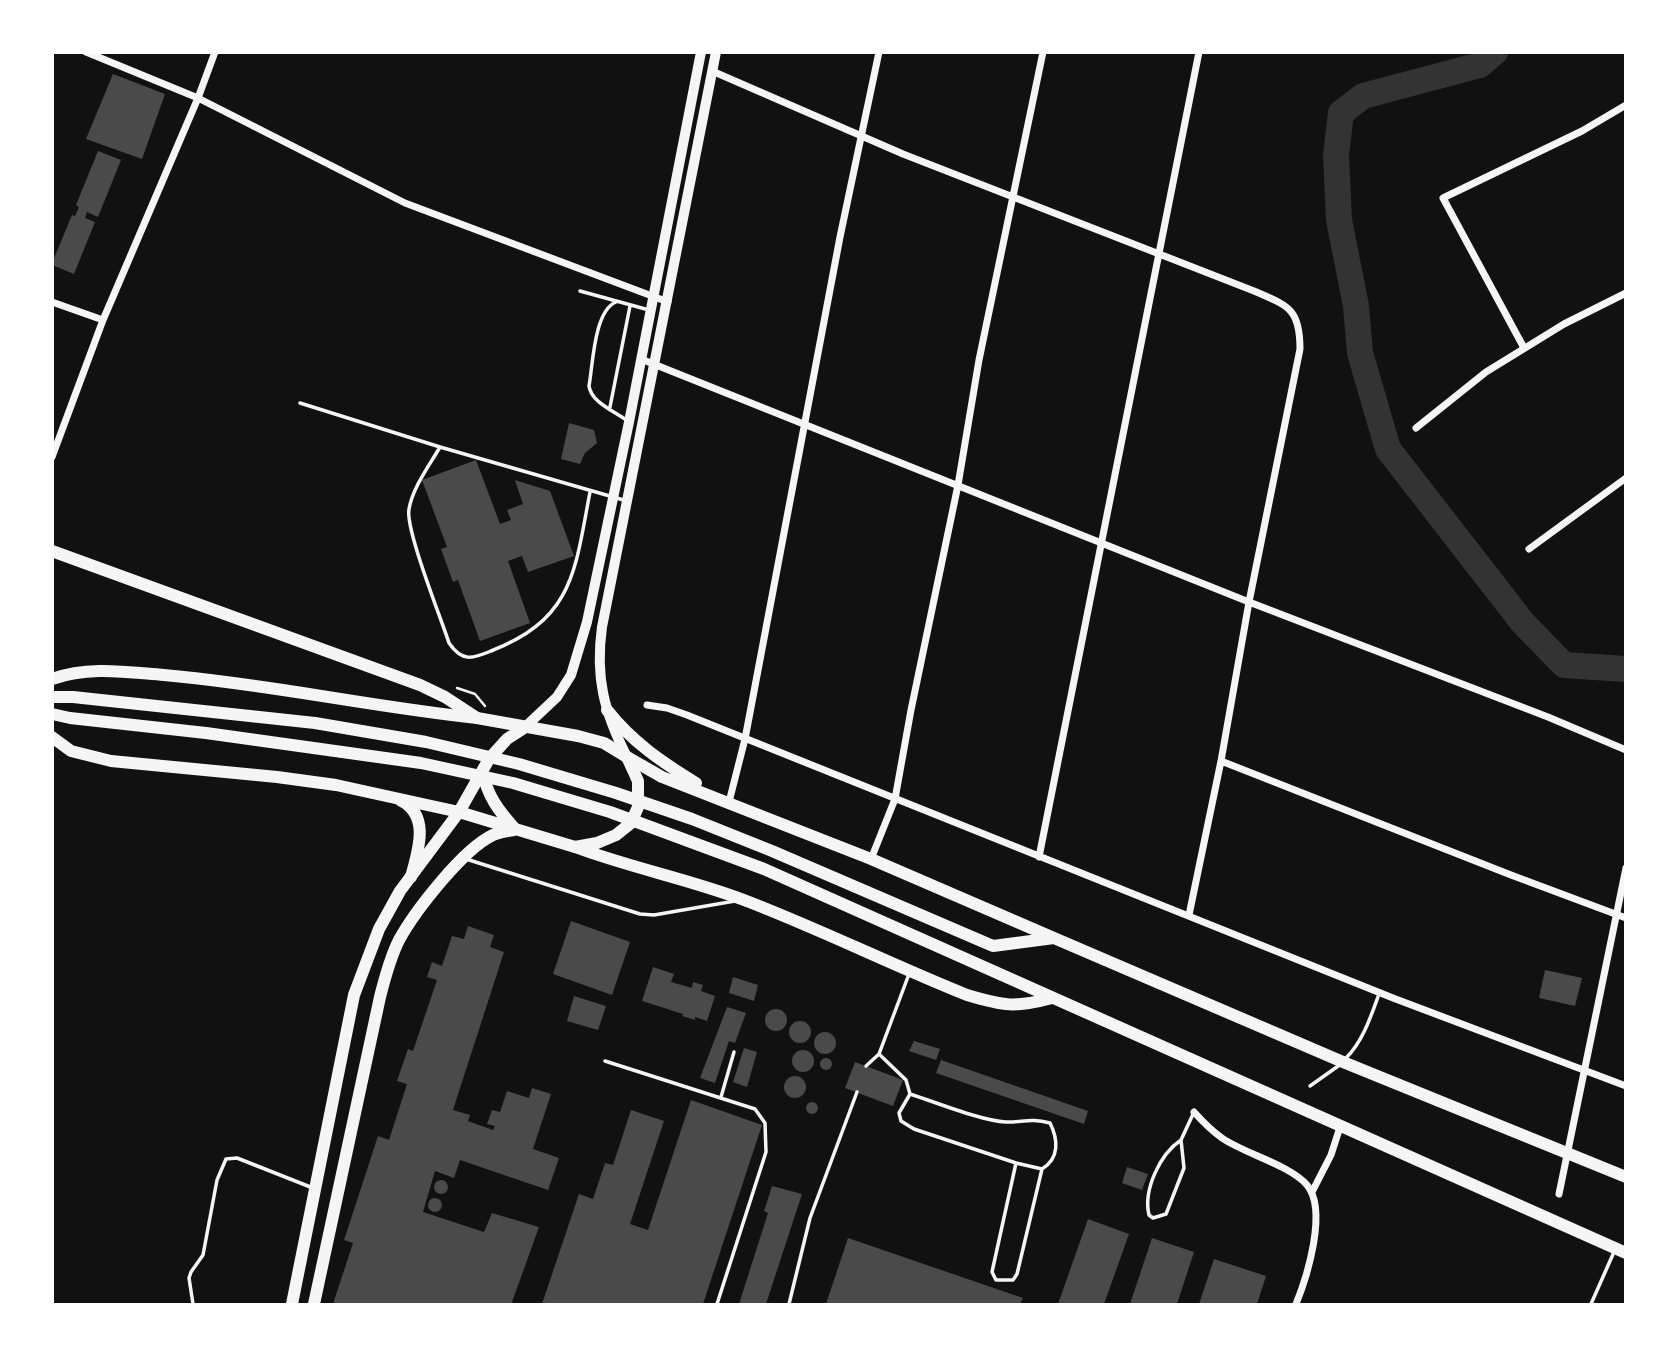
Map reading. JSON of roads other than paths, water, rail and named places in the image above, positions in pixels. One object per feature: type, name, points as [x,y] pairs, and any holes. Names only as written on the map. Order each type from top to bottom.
[{"type":"main road","points":[[292,1304],[354,995],[379,929],[400,891],[459,812],[489,759],[507,739],[524,728],[557,697],[571,676],[587,622],[629,422],[701,52]]},
{"type":"main road","points":[[575,847],[597,843],[616,835],[631,823],[638,807],[638,781],[607,710],[600,683],[598,657],[716,52]]},
{"type":"main road","points":[[52,551],[421,685],[477,718]]},
{"type":"main road","points":[[52,679],[90,669],[199,678],[477,718],[604,743],[662,777],[871,859],[1343,1062],[1626,1177]]},
{"type":"main road","points":[[52,698],[72,697],[315,723],[426,742],[519,764],[692,819],[993,946],[1054,938]]},
{"type":"main road","points":[[607,710],[643,749],[726,801]]},
{"type":"main road","points":[[52,713],[70,718],[315,747],[421,763],[513,783],[610,812],[764,869],[1621,1251]]},
{"type":"main road","points":[[52,737],[71,751],[111,761],[277,777],[394,797],[459,812],[744,900],[967,995],[995,1003],[1022,1006],[1052,998]]},
{"type":"main road","points":[[483,772],[492,800],[516,829]]},
{"type":"main road","points":[[394,797],[405,802],[414,811],[419,822],[419,847],[411,877]]},
{"type":"main road","points":[[314,1304],[387,970],[399,940],[436,888],[464,859],[492,836],[516,829]]},
{"type":"street","points":[[86,52],[198,98],[405,203],[668,302]]},
{"type":"street","points":[[52,457],[103,320],[215,52]]},
{"type":"street","points":[[726,801],[745,739],[840,237],[879,52]]},
{"type":"street","points":[[871,859],[895,799],[958,485],[979,360],[1043,52]]},
{"type":"street","points":[[1039,857],[1199,52]]},
{"type":"street","points":[[712,71],[903,154],[1254,291],[1287,307],[1294,314],[1300,327],[1300,349],[1189,915]]},
{"type":"street","points":[[1524,348],[1443,198],[1582,131],[1626,105]]},
{"type":"street","points":[[1416,428],[1486,372],[1564,324],[1626,293]]},
{"type":"street","points":[[52,302],[103,320]]},
{"type":"street","points":[[642,359],[1249,603],[1548,717],[1626,750]]},
{"type":"street","points":[[1529,549],[1626,478]]},
{"type":"street","points":[[647,705],[667,708],[1379,992],[1626,1086]]},
{"type":"street","points":[[1221,761],[1511,876],[1626,918]]},
{"type":"street","points":[[1559,1194],[1626,868]]},
{"type":"street","points":[[1194,1112],[1223,1139],[1293,1174],[1305,1182],[1312,1192],[1317,1214],[1303,1288],[1296,1304]]},
{"type":"street","points":[[1312,1192],[1331,1155],[1340,1127]]},
{"type":"lane","points":[[580,292],[651,311]]},
{"type":"lane","points":[[616,302],[608,305],[598,326],[589,386],[590,394],[629,422]]},
{"type":"lane","points":[[610,408],[630,306]]},
{"type":"lane","points":[[300,403],[590,492],[629,501]]},
{"type":"lane","points":[[440,447],[413,495],[408,513],[412,533],[449,643],[455,652],[465,657],[476,657],[518,640],[536,629],[547,617],[567,589],[575,567],[590,492]]},
{"type":"lane","points":[[464,859],[640,914],[654,915],[744,900]]},
{"type":"lane","points":[[866,1066],[879,1054],[910,972]]},
{"type":"lane","points":[[1310,1086],[1343,1062],[1352,1052],[1371,1018],[1379,992]]},
{"type":"lane","points":[[721,1097],[734,1052]]},
{"type":"lane","points":[[879,1054],[906,1080],[910,1094],[899,1114],[901,1121],[914,1129],[1042,1169]]},
{"type":"lane","points":[[605,1062],[755,1109],[765,1123],[766,1152],[717,1304]]},
{"type":"lane","points":[[789,1304],[810,1218],[857,1093]]},
{"type":"lane","points":[[910,1094],[1005,1122],[1035,1119],[1050,1123],[1057,1137],[1055,1154],[1042,1169],[1017,1274],[1013,1280],[996,1279],[992,1272],[1016,1163]]},
{"type":"lane","points":[[1181,1140],[1171,1146],[1160,1164],[1148,1197],[1149,1215],[1153,1218],[1166,1214],[1175,1193],[1184,1168],[1181,1140],[1194,1112]]},
{"type":"lane","points":[[193,1304],[189,1278],[204,1255],[217,1180],[226,1159],[237,1158],[315,1188]]},
{"type":"lane","points":[[1591,1304],[1621,1251]]},
{"type":"waterway","points":[[1495,52],[1480,65],[1363,96],[1341,113],[1336,155],[1339,220],[1356,306],[1360,353],[1388,449],[1523,623],[1564,665],[1626,669]]}]
